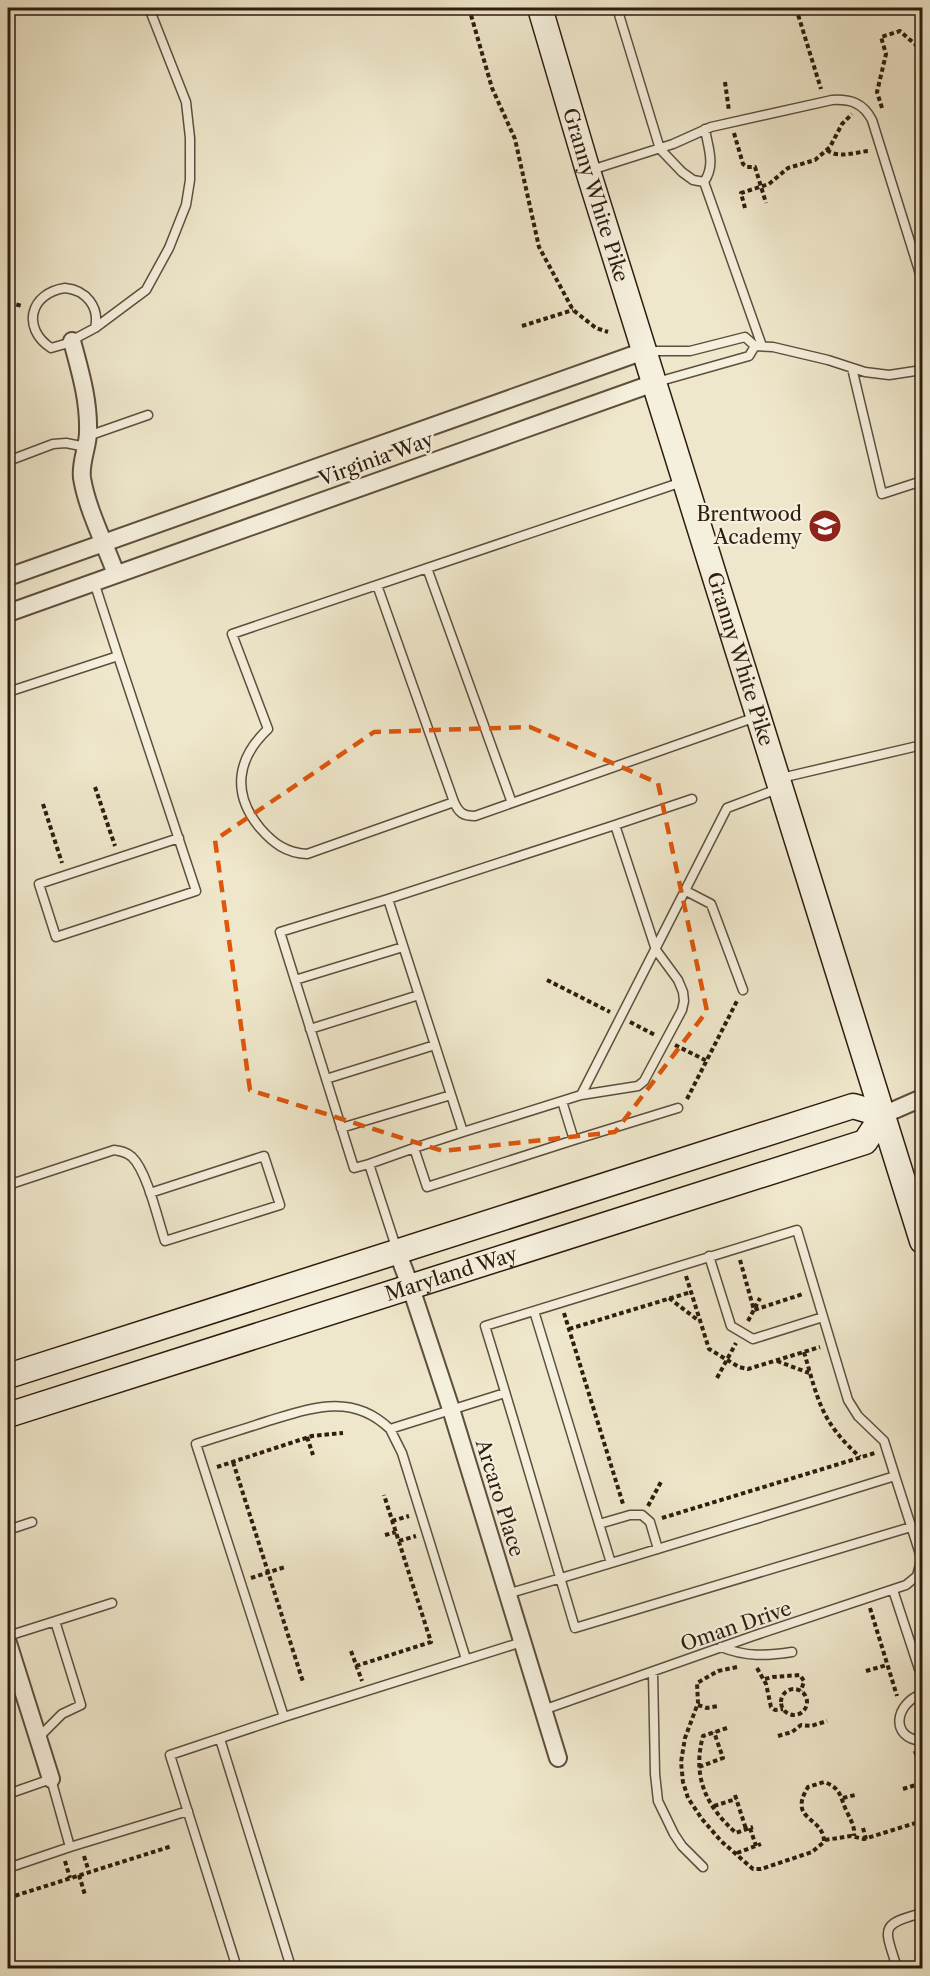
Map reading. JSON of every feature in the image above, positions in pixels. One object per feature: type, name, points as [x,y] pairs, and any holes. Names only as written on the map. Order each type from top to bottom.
[{"type":"main road","name":"Granny White Pike","points":[[540,8],[588,171],[922,1241]]},
{"type":"main road","name":"Maryland Way","points":[[8,1376],[853,1106],[883,1115],[865,1142],[8,1415]]},
{"type":"street","points":[[72,341],[85,389],[88,411],[82,476],[116,574]]},
{"type":"street","name":"Virginia Way","points":[[8,577],[644,351]]},
{"type":"street","name":"Virginia Way","points":[[8,613],[654,383]]},
{"type":"street","points":[[883,1115],[922,1098]]},
{"type":"street","name":"Arcaro Place","points":[[397,1251],[451,1409],[558,1758]]},
{"type":"street","points":[[8,1643],[13,1679],[38,1738],[51,1779]]},
{"type":"lane","points":[[95,328],[96,315],[92,303],[84,295],[71,288],[57,289],[47,293],[35,310],[34,328],[44,343],[51,348],[72,341],[95,328],[146,290],[169,248],[186,205],[190,180],[190,138],[186,102],[148,8]]},
{"type":"lane","points":[[618,12],[660,149],[682,172],[693,180],[704,182]]},
{"type":"lane","points":[[588,171],[683,141],[705,129],[824,101],[845,99],[862,106],[872,120],[922,280]]},
{"type":"lane","points":[[705,129],[711,164],[710,172],[704,182],[758,346]]},
{"type":"lane","name":"Virginia Way","points":[[644,351],[690,351],[745,337],[758,346],[773,347],[828,360],[865,372],[889,375],[922,370]]},
{"type":"lane","name":"Virginia Way","points":[[654,383],[749,356],[758,346]]},
{"type":"lane","points":[[852,368],[882,494],[922,481]]},
{"type":"lane","points":[[8,461],[52,444],[87,441],[148,415]]},
{"type":"lane","points":[[453,802],[307,854],[291,852],[272,841],[248,812],[241,788],[243,765],[256,740],[268,729],[232,634],[685,481]]},
{"type":"lane","points":[[427,567],[512,803]]},
{"type":"lane","points":[[94,582],[179,838],[196,891],[56,937],[39,884],[179,838]]},
{"type":"lane","points":[[377,585],[453,802],[458,812],[465,816],[475,816],[758,716]]},
{"type":"lane","points":[[8,692],[118,656]]},
{"type":"lane","points":[[581,1095],[728,808],[779,783],[922,745]]},
{"type":"lane","points":[[615,825],[656,950],[681,986],[684,1001],[682,1010],[644,1081],[629,1089],[581,1095],[354,1168],[280,932],[692,799]]},
{"type":"lane","points":[[686,891],[711,904],[742,990]]},
{"type":"lane","points":[[388,899],[463,1132]]},
{"type":"lane","points":[[295,981],[403,947]]},
{"type":"lane","points":[[310,1029],[419,995]]},
{"type":"lane","points":[[326,1079],[435,1045]]},
{"type":"lane","points":[[341,1128],[451,1095]]},
{"type":"lane","points":[[562,1101],[574,1140]]},
{"type":"lane","points":[[414,1148],[427,1186],[678,1108]]},
{"type":"lane","points":[[8,1185],[114,1150],[123,1151],[132,1156],[138,1165],[150,1193],[165,1241],[280,1205],[264,1156],[150,1193]]},
{"type":"lane","points":[[369,1164],[397,1251]]},
{"type":"lane","points":[[911,1527],[575,1628],[485,1326],[797,1230],[848,1400],[858,1416],[879,1436],[887,1449],[922,1557]]},
{"type":"lane","points":[[709,1256],[731,1326],[753,1339],[823,1317]]},
{"type":"lane","points":[[534,1311],[611,1563]]},
{"type":"lane","points":[[390,1429],[505,1393]]},
{"type":"lane","points":[[284,1717],[196,1444],[308,1409],[330,1406],[351,1407],[374,1416],[390,1429],[402,1453],[466,1659]]},
{"type":"lane","points":[[507,1594],[895,1476]]},
{"type":"lane","points":[[599,1524],[637,1514],[646,1519],[658,1549]]},
{"type":"lane","points":[[8,1530],[32,1522]]},
{"type":"lane","name":"Oman Drive","points":[[543,1710],[906,1585],[917,1576],[922,1557]]},
{"type":"lane","points":[[893,1590],[922,1678]]},
{"type":"lane","points":[[8,1636],[112,1603]]},
{"type":"lane","points":[[38,1738],[62,1714],[81,1705],[55,1621]]},
{"type":"lane","points":[[237,1968],[170,1755],[522,1642]]},
{"type":"lane","points":[[721,1647],[736,1653],[761,1656],[792,1652]]},
{"type":"lane","points":[[653,1672],[655,1774],[658,1801],[682,1846],[703,1867]]},
{"type":"lane","points":[[922,1694],[909,1700],[900,1718],[901,1727],[911,1738],[922,1740]]},
{"type":"lane","points":[[220,1739],[290,1964],[287,1968]]},
{"type":"lane","points":[[8,1794],[51,1779],[70,1847]]},
{"type":"lane","points":[[8,1868],[188,1811]]},
{"type":"lane","points":[[897,1968],[888,1939],[889,1928],[897,1920],[922,1913]]},
{"type":"path","points":[[469,8],[492,88],[515,139],[539,247],[573,310],[596,328],[608,332]]},
{"type":"path","points":[[618,12],[649,8]]},
{"type":"path","points":[[796,8],[824,101]]},
{"type":"path","points":[[884,113],[877,92],[886,54],[881,37],[900,31],[917,45],[922,39]]},
{"type":"path","points":[[725,82],[731,123],[743,164],[754,167],[766,203]]},
{"type":"path","points":[[745,208],[741,193],[769,184],[788,168],[810,163],[833,143],[842,124],[862,106]]},
{"type":"path","points":[[826,150],[832,154],[841,155],[881,148]]},
{"type":"path","points":[[8,294],[11,303],[35,310]]},
{"type":"path","points":[[522,326],[573,310]]},
{"type":"path","points":[[95,787],[119,858]]},
{"type":"path","points":[[43,804],[65,875]]},
{"type":"path","points":[[678,1108],[684,1105],[742,990]]},
{"type":"path","points":[[736,1248],[754,1310],[815,1290]]},
{"type":"path","points":[[569,1329],[691,1292]]},
{"type":"path","points":[[669,1298],[700,1321]]},
{"type":"path","points":[[561,1302],[627,1516]]},
{"type":"path","points":[[804,1352],[818,1399],[828,1422],[839,1437],[860,1457]]},
{"type":"path","points":[[775,1361],[810,1373]]},
{"type":"path","points":[[205,1471],[307,1437],[343,1433]]},
{"type":"path","points":[[307,1437],[313,1455]]},
{"type":"path","points":[[646,1519],[887,1449]]},
{"type":"path","points":[[233,1462],[303,1683]]},
{"type":"path","points":[[646,1519],[662,1480]]},
{"type":"path","points":[[356,1666],[431,1642],[384,1495]]},
{"type":"path","points":[[385,1535],[396,1532]]},
{"type":"path","points":[[240,1581],[285,1567]]},
{"type":"path","points":[[867,1599],[902,1711]]},
{"type":"path","points":[[351,1651],[365,1691]]},
{"type":"path","points":[[866,1671],[887,1665]]},
{"type":"path","points":[[742,1666],[718,1671],[697,1683],[698,1705],[685,1738],[682,1754],[682,1772],[692,1805],[721,1841],[753,1869],[761,1869],[815,1851],[822,1846],[825,1840],[820,1827],[803,1813],[801,1805],[808,1787],[824,1782],[834,1787],[843,1798],[854,1825],[854,1836]]},
{"type":"path","points":[[752,1667],[758,1668],[765,1679],[771,1707],[777,1710],[783,1709]]},
{"type":"path","points":[[765,1679],[800,1675],[804,1679],[801,1690]]},
{"type":"path","points":[[792,1689],[801,1690],[807,1697],[804,1712],[789,1715],[783,1709],[780,1701],[785,1692],[792,1689]]},
{"type":"path","points":[[698,1705],[707,1708],[718,1707]]},
{"type":"path","points":[[798,1715],[801,1725]]},
{"type":"path","points":[[778,1736],[792,1732],[801,1725],[811,1726],[827,1721]]},
{"type":"path","points":[[727,1728],[703,1736],[699,1767],[703,1790],[713,1806],[736,1833],[750,1828]]},
{"type":"path","points":[[699,1767],[723,1758],[714,1732]]},
{"type":"path","points":[[911,1738],[922,1774]]},
{"type":"path","points":[[903,1789],[922,1783]]},
{"type":"path","points":[[843,1798],[855,1795]]},
{"type":"path","points":[[713,1806],[735,1797],[758,1845],[737,1853]]},
{"type":"path","points":[[825,1840],[854,1836],[866,1839],[922,1821]]},
{"type":"path","points":[[863,1828],[866,1839]]},
{"type":"path","points":[[8,1898],[172,1846]]},
{"type":"path","points":[[79,1875],[85,1895]]},
{"type":"highlighted area","points":[[530,727],[658,783],[707,1011],[615,1132],[443,1151],[250,1090],[215,840],[374,732]]},
{"type":"place","name":"Brentwood Academy","points":[[825,526]]}]
